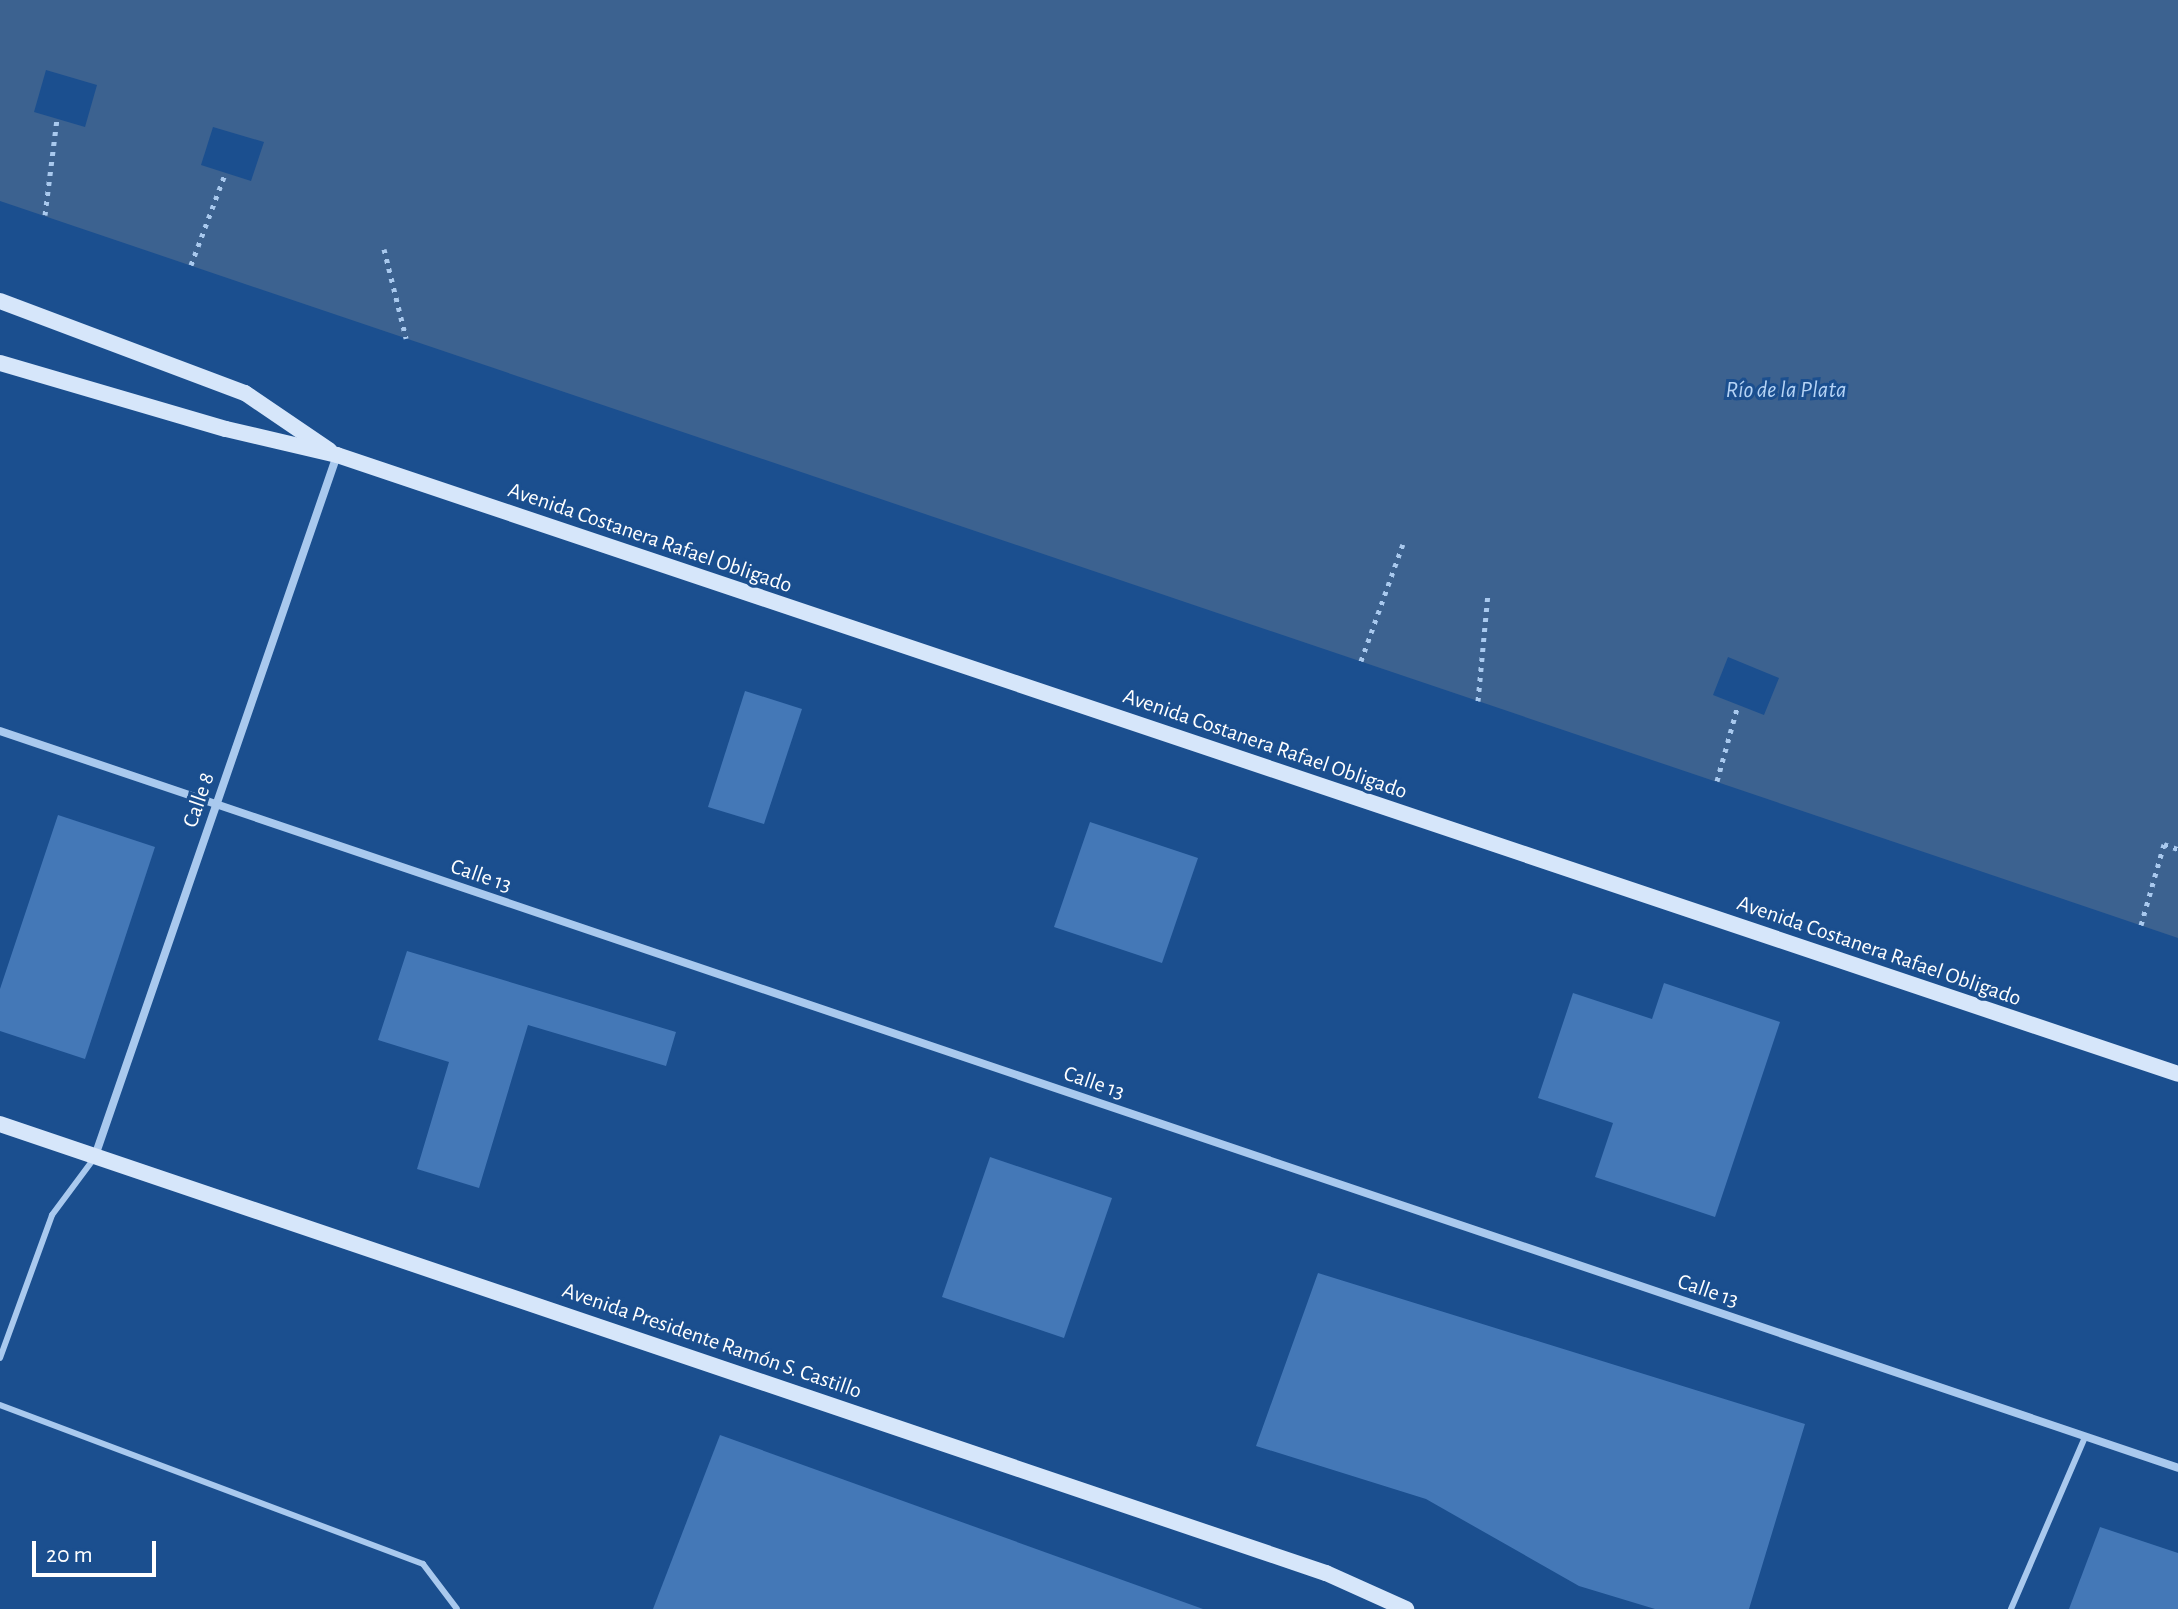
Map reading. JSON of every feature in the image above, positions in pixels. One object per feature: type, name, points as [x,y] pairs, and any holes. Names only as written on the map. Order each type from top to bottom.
[{"type":"main road","name":"Avenida Costanera Rafael Obligado","points":[[0,301],[245,393],[337,455]]},
{"type":"main road","name":"Avenida Costanera Rafael Obligado","points":[[0,363],[226,429],[337,455],[2178,1074]]},
{"type":"main road","name":"Avenida Presidente Ramón S. Castillo","points":[[0,1124],[1326,1573],[1406,1609]]},
{"type":"street","name":"Calle 8","points":[[95,1157],[337,455]]},
{"type":"street","name":"Calle 13","points":[[0,731],[2178,1468]]},
{"type":"lane","points":[[0,1358],[52,1215],[95,1157]]},
{"type":"lane","points":[[0,1405],[423,1564],[457,1609]]},
{"type":"lane","points":[[2011,1609],[2085,1437]]},
{"type":"path","points":[[45,215],[57,118]]},
{"type":"path","points":[[191,265],[225,174]]},
{"type":"path","points":[[384,249],[406,338]]},
{"type":"path","points":[[1361,661],[1403,544]]},
{"type":"path","points":[[1478,701],[1488,593]]},
{"type":"path","points":[[1717,781],[1738,705]]},
{"type":"path","points":[[2141,925],[2164,844],[2178,849]]},
{"type":"water","name":"Río de la Plata","points":[[0,0],[2178,0],[2178,938],[0,201]]},
{"type":"pier","points":[[46,70],[97,85],[85,127],[34,112]]},
{"type":"pier","points":[[213,127],[264,142],[251,181],[201,165]]},
{"type":"pier","points":[[1728,657],[1779,678],[1764,715],[1713,695]]},
{"type":"building","points":[[745,691],[802,709],[764,824],[708,807]]},
{"type":"building","points":[[58,815],[155,847],[85,1059],[0,1031],[0,989]]},
{"type":"building","points":[[1090,822],[1198,858],[1162,963],[1054,927]]},
{"type":"building","points":[[407,951],[676,1032],[666,1066],[528,1025],[479,1188],[417,1169],[449,1062],[378,1040]]},
{"type":"building","points":[[1664,983],[1780,1022],[1715,1217],[1595,1177],[1613,1123],[1538,1098],[1573,993],[1652,1019]]},
{"type":"building","points":[[990,1157],[1112,1198],[1064,1338],[942,1297]]},
{"type":"building","points":[[1318,1273],[1805,1424],[1749,1609],[1655,1609],[1579,1586],[1426,1499],[1256,1446]]},
{"type":"building","points":[[720,1435],[1203,1609],[653,1609]]},
{"type":"building","points":[[2100,1527],[2178,1553],[2178,1609],[2069,1609]]}]
